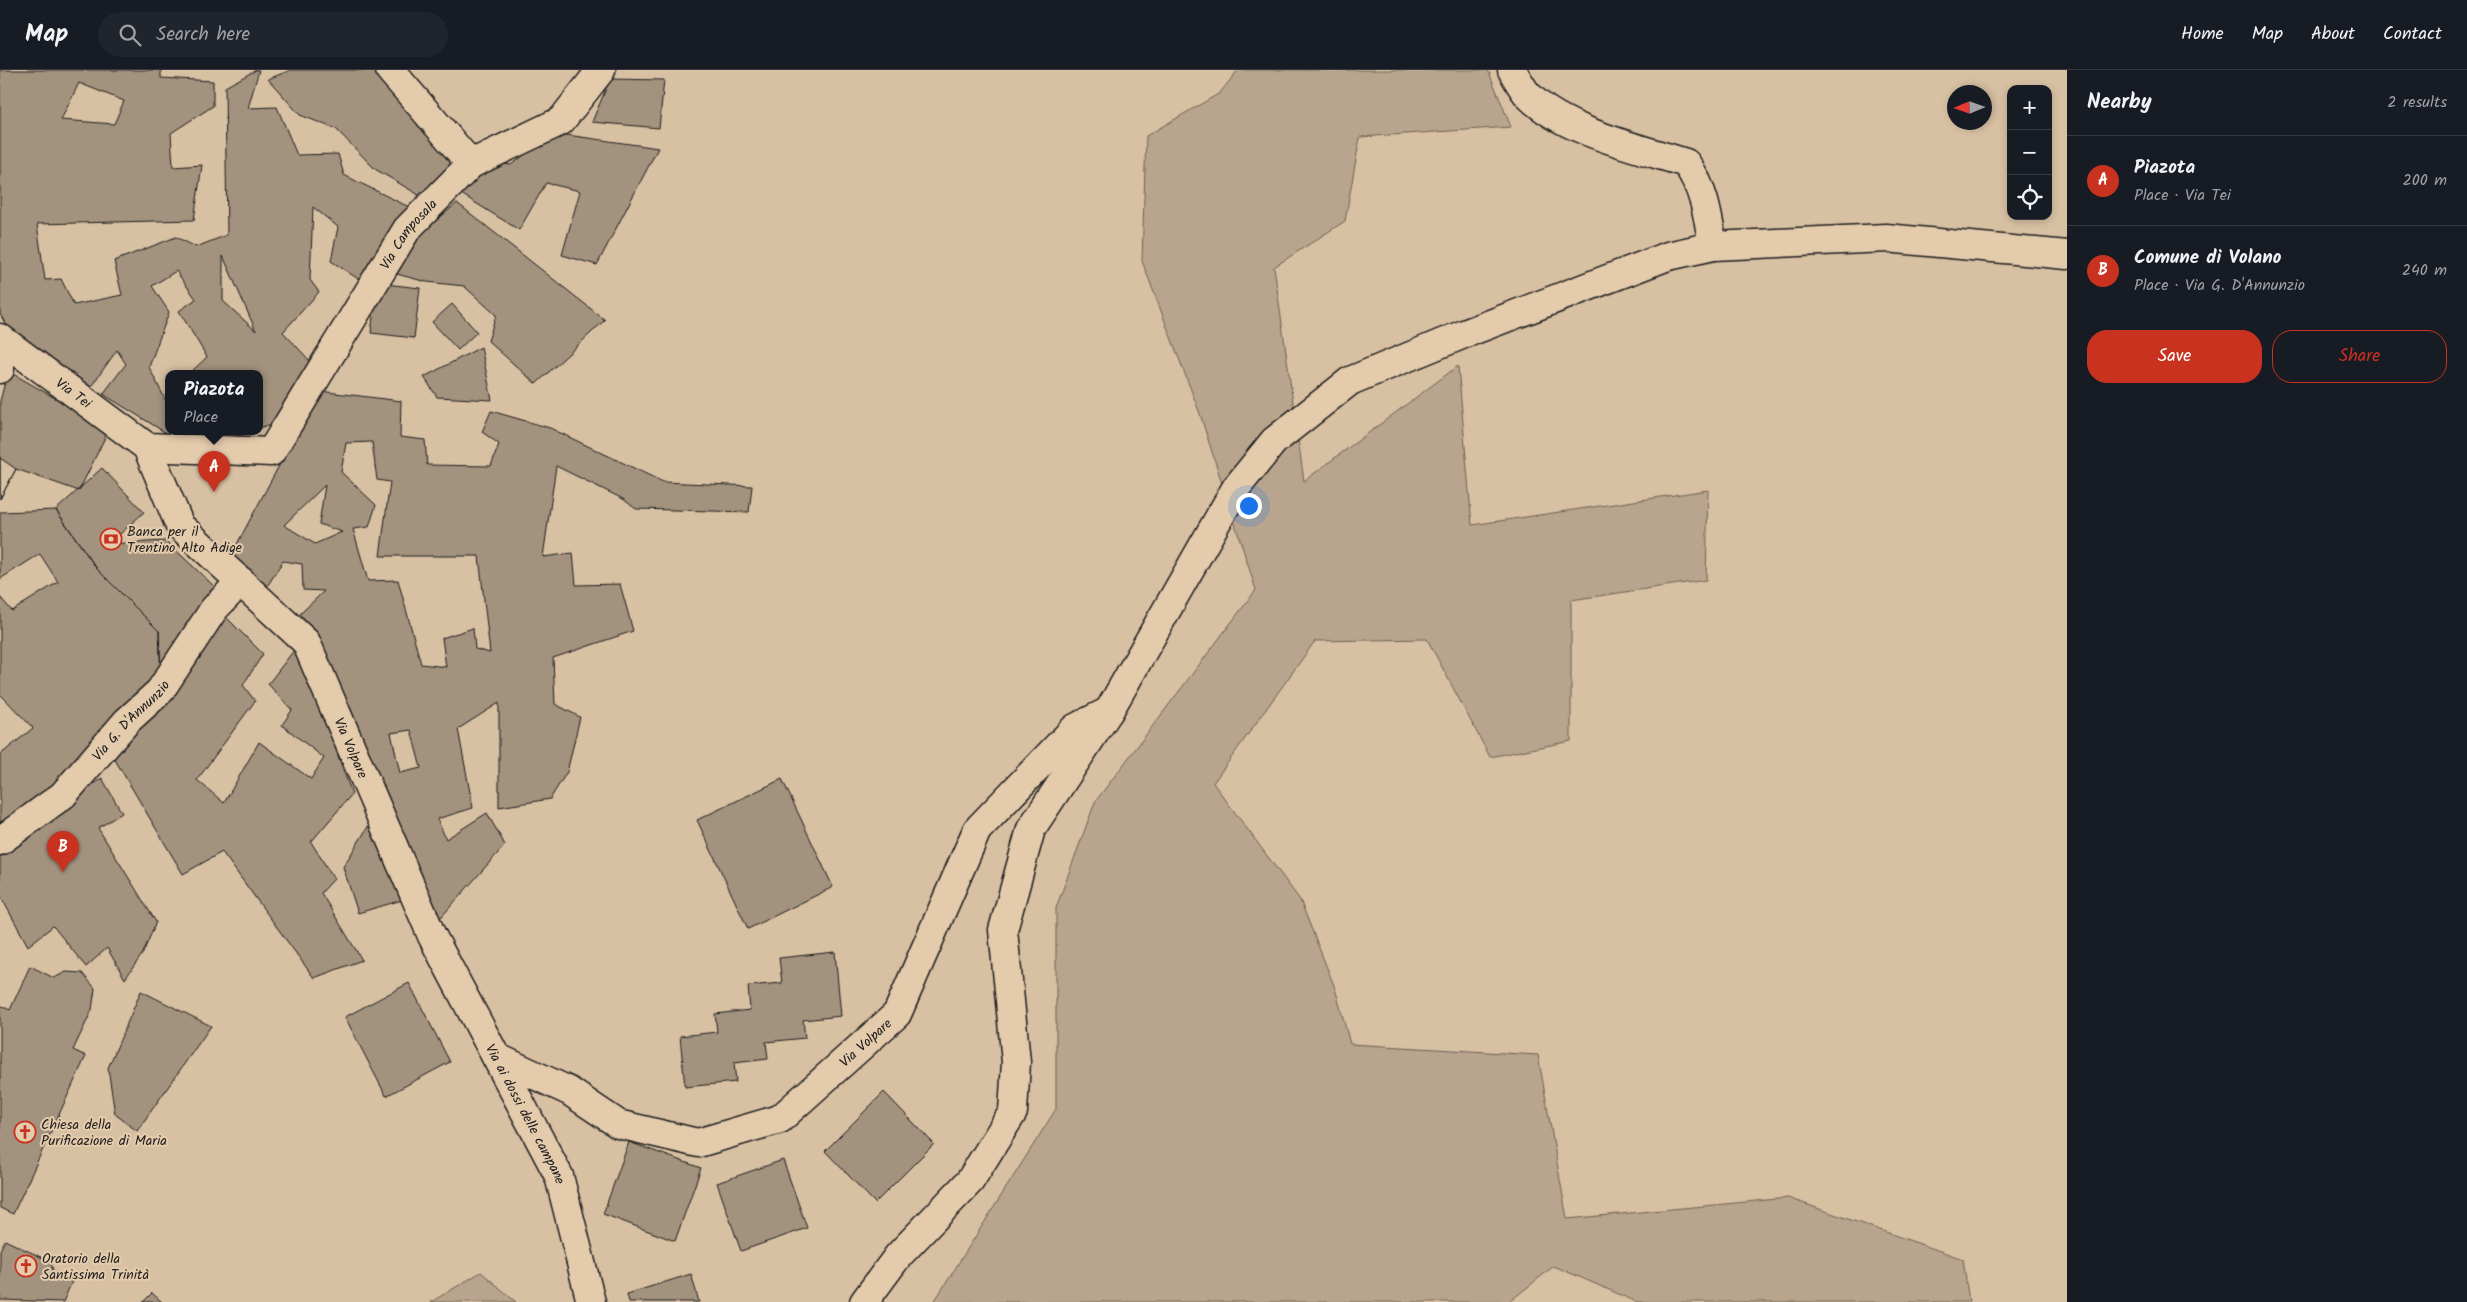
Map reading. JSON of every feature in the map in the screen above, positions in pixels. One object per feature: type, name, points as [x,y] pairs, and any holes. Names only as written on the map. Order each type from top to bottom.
[{"type":"street","points":[[390,70],[471,164]]},
{"type":"street","name":"Via Camposala","points":[[147,447],[271,452],[407,229],[471,164],[561,121],[601,70]]},
{"type":"street","points":[[1512,70],[1528,95],[1554,114],[1594,134],[1686,163],[1694,175],[1706,204],[1713,246]]},
{"type":"street","points":[[864,1302],[898,1256],[970,1181],[1013,1112],[1016,1062],[1003,930],[1031,829],[1110,711],[1236,488],[1274,441],[1350,381],[1464,334],[1668,256],[1713,246],[1886,238],[2067,255]]},
{"type":"street","points":[[0,369],[1,340]]},
{"type":"street","name":"Via Tei","points":[[1,340],[147,447]]},
{"type":"street","points":[[147,447],[180,526],[241,581]]},
{"type":"street","name":"Via Volpare","points":[[241,581],[306,642],[432,936]]},
{"type":"street","name":"Via G. D'Annunzio","points":[[0,841],[63,795],[127,721],[160,691],[214,609],[241,581]]},
{"type":"street","name":"Via Volpare","points":[[496,1057],[569,1091],[618,1124],[698,1143],[780,1119],[897,1014],[977,830],[1075,728],[1110,711]]},
{"type":"street","name":"Via ai dossi delle campane","points":[[432,936],[559,1176],[592,1302]]},
{"type":"shaded area","points":[[1238,70],[1488,70],[1511,127],[1360,137],[1345,221],[1274,267],[1304,481],[1458,366],[1472,525],[1708,490],[1706,580],[1571,600],[1571,741],[1490,757],[1427,639],[1315,641],[1213,783],[1300,900],[1335,988],[1350,1044],[1538,1055],[1567,1219],[1788,1198],[1963,1259],[1969,1302],[1637,1302],[1554,1266],[1509,1302],[934,1302],[1056,1109],[1056,908],[1095,802],[1256,590],[1199,411],[1142,261],[1146,136],[1220,93]]},
{"type":"shaded area","points":[[481,1272],[516,1302],[431,1302]]},
{"type":"building","points":[[0,70],[161,70],[161,78],[213,81],[213,106],[171,133],[173,167],[202,165],[194,220],[37,224],[45,280],[61,279],[74,305],[122,295],[114,261],[176,237],[196,247],[227,235],[225,87],[256,70],[259,70],[248,108],[277,107],[297,155],[338,154],[344,175],[415,210],[363,282],[331,261],[338,227],[313,207],[310,280],[319,292],[283,332],[312,363],[276,423],[263,427],[263,370],[193,370],[207,357],[179,311],[196,299],[176,271],[152,286],[169,312],[149,367],[165,399],[165,432],[103,394],[126,364],[117,350],[90,388],[6,325],[0,314]],"holes":[[[79,83],[124,101],[114,124],[61,120]],[[223,256],[256,331],[223,301]]]},
{"type":"building","points":[[291,70],[381,70],[395,85],[418,126],[460,158],[429,201],[375,169],[336,129],[300,115],[268,79]]},
{"type":"building","points":[[610,79],[664,80],[659,128],[592,122]]},
{"type":"building","points":[[553,133],[658,148],[597,265],[562,255],[580,191],[546,183],[519,230],[458,192],[486,161],[511,165]]},
{"type":"building","points":[[457,203],[605,320],[536,384],[488,341],[496,315],[464,286],[427,282],[389,272],[411,242]]},
{"type":"building","points":[[377,283],[420,288],[414,338],[371,333]]},
{"type":"building","points":[[452,304],[477,332],[458,350],[432,322]]},
{"type":"building","points":[[481,347],[492,400],[437,397],[424,377]]},
{"type":"building","points":[[8,371],[109,429],[79,491],[16,469],[0,499],[0,401]]},
{"type":"building","points":[[319,391],[401,401],[400,437],[425,440],[427,465],[491,466],[499,444],[482,432],[491,411],[550,428],[663,482],[752,486],[749,512],[636,509],[623,499],[556,466],[543,557],[573,553],[576,585],[620,584],[633,631],[553,658],[555,704],[580,717],[567,772],[550,799],[499,807],[499,703],[458,729],[473,808],[437,819],[446,839],[487,813],[505,845],[435,924],[321,644],[300,614],[324,591],[303,590],[302,564],[283,561],[263,593],[229,559]],"holes":[[[372,442],[377,480],[390,482],[380,556],[479,556],[490,653],[475,649],[473,628],[442,638],[446,667],[421,664],[398,580],[368,581],[353,529],[369,527],[376,505],[341,472],[346,443]],[[325,485],[319,524],[342,532],[315,544],[284,525]],[[411,730],[421,768],[400,773],[391,733]]]},
{"type":"building","points":[[169,435],[184,435],[179,441]]},
{"type":"building","points":[[213,435],[239,435],[217,442]]},
{"type":"building","points":[[0,458],[16,469],[0,499]]},
{"type":"building","points":[[102,468],[144,512],[109,544],[166,541],[216,588],[161,675],[159,631],[97,569],[56,510]]},
{"type":"building","points":[[56,510],[97,569],[159,631],[161,675],[71,780],[0,830],[0,755],[33,728],[0,694],[0,597],[12,611],[58,582],[40,554],[0,579],[0,512]]},
{"type":"building","points":[[222,613],[263,654],[243,685],[255,701],[197,780],[224,803],[259,742],[311,779],[324,758],[282,725],[292,710],[268,684],[298,645],[352,794],[311,842],[334,879],[321,893],[362,960],[314,978],[222,852],[183,874],[111,753]]},
{"type":"building","points":[[102,778],[122,813],[98,828],[156,922],[143,953],[125,979],[107,948],[86,967],[53,926],[28,946],[0,895],[0,849]]},
{"type":"building","points":[[782,779],[833,887],[748,929],[697,820]]},
{"type":"building","points":[[374,817],[402,900],[358,913],[343,867]]},
{"type":"building","points":[[835,952],[841,1016],[803,1020],[805,1038],[766,1042],[768,1059],[734,1063],[736,1082],[685,1087],[680,1036],[717,1032],[715,1014],[750,1010],[748,986],[782,983],[779,958]]},
{"type":"building","name":"Chiesa della Purificazione di Maria","points":[[30,966],[54,978],[66,972],[82,973],[95,988],[92,1010],[73,1050],[86,1056],[13,1214],[0,1208],[0,1005],[10,1010]]},
{"type":"building","points":[[409,983],[450,1062],[386,1096],[345,1017]]},
{"type":"building","points":[[141,991],[211,1026],[137,1131],[115,1114],[108,1068]]},
{"type":"building","points":[[884,1092],[934,1144],[875,1203],[825,1151]]},
{"type":"building","points":[[629,1142],[701,1168],[675,1241],[603,1214]]},
{"type":"building","points":[[783,1160],[807,1228],[741,1251],[717,1183]]},
{"type":"building","name":"Oratorio della Santissima Trinità","points":[[5,1240],[51,1262],[53,1271],[73,1279],[63,1302],[0,1300],[0,1250]]},
{"type":"building","points":[[691,1274],[699,1302],[629,1302],[627,1294]]},
{"type":"building","points":[[152,1293],[162,1302],[143,1302]]},
{"type":"place","name":"Piazota","points":[[214,492]]},
{"type":"place","name":"Banca per il Trentino Alto Adige","points":[[111,539]]},
{"type":"place","name":"Comune di Volano","points":[[63,872]]},
{"type":"place","name":"Chiesa della Purificazione di Maria","points":[[25,1132]]},
{"type":"place","name":"Oratorio della Santissima Trinità","points":[[26,1266]]}]
